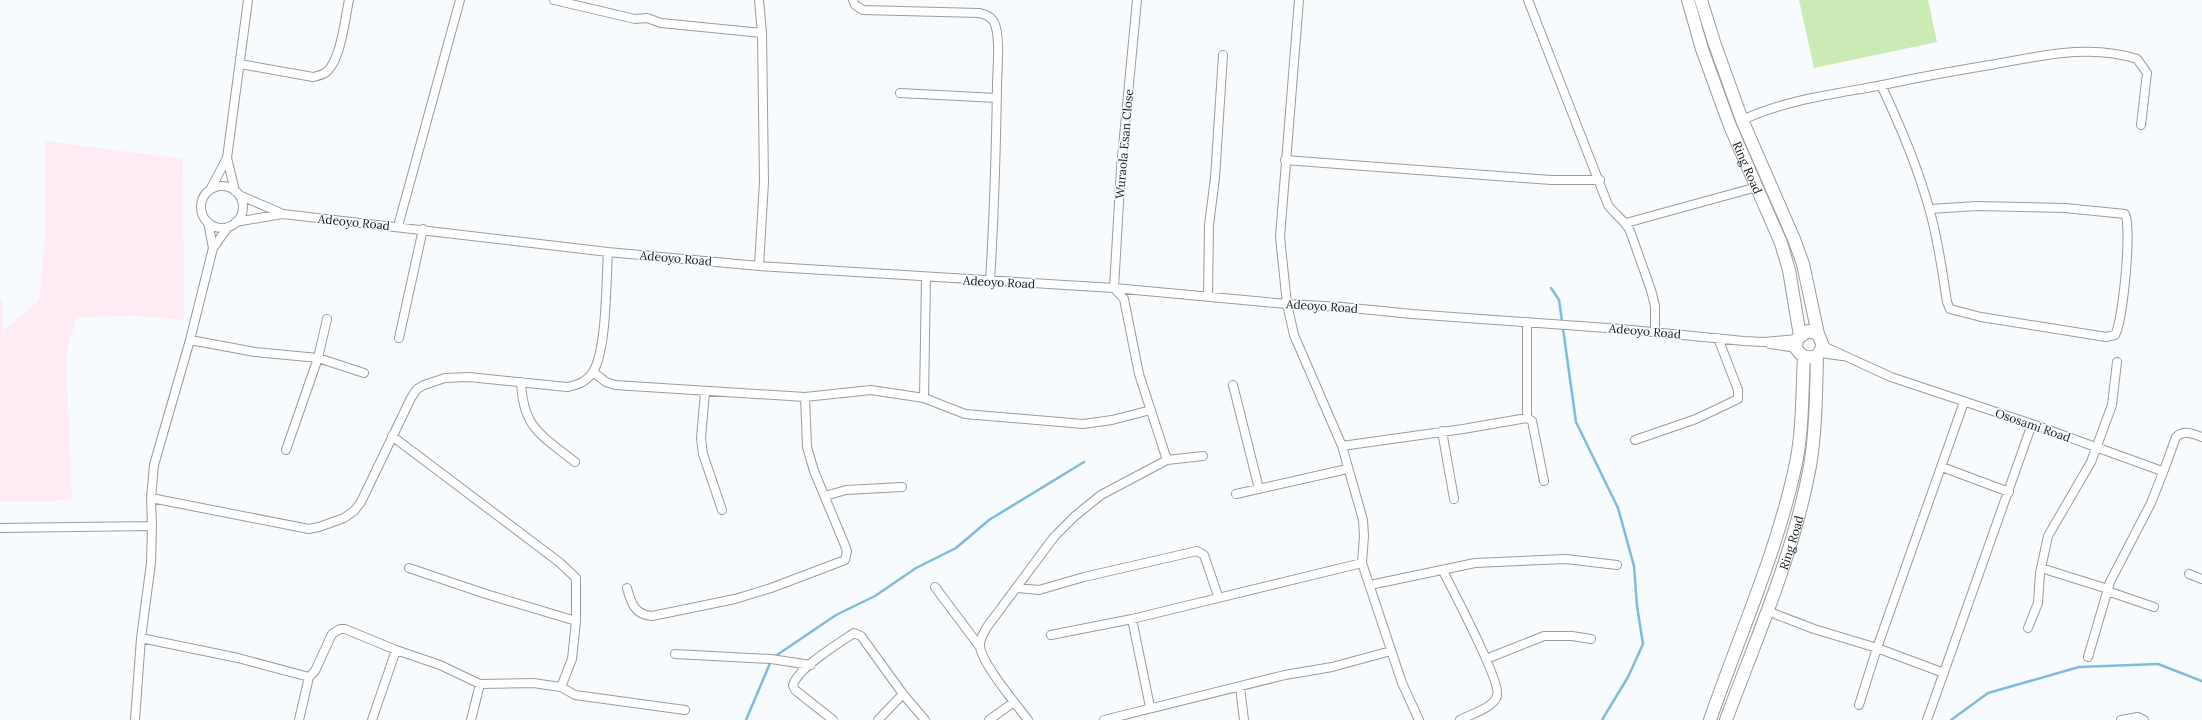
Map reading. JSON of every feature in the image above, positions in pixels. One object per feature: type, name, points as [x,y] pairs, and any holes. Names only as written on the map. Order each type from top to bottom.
[{"type":"main road","name":"Ring Road","points":[[1688,0],[1702,49],[1730,126],[1781,243],[1789,270],[1797,309],[1799,345],[1798,442],[1789,490],[1750,611],[1710,720]]},
{"type":"main road","name":"Ring Road","points":[[1701,0],[1714,42],[1742,120],[1794,239],[1803,264],[1818,334]]},
{"type":"main road","points":[[1808,331],[1818,334],[1823,342],[1820,352],[1810,358],[1799,345],[1808,331]]},
{"type":"main road","name":"Ring Road","points":[[1726,720],[1767,611],[1795,526],[1809,472],[1814,436],[1820,352]]},
{"type":"street","points":[[213,248],[208,222],[201,208],[203,198],[210,190],[227,158],[248,0]]},
{"type":"street","points":[[240,64],[313,77],[324,74],[331,67],[336,58],[349,0]]},
{"type":"street","points":[[398,226],[460,0]]},
{"type":"street","points":[[554,0],[635,19],[647,18],[661,23],[762,34]]},
{"type":"street","points":[[758,0],[762,34],[764,182],[759,266]]},
{"type":"street","points":[[853,0],[858,8],[863,10],[979,13],[990,17],[994,22],[996,32],[997,98],[990,282]]},
{"type":"street","name":"Wuraola Esan Close","points":[[1114,288],[1120,168],[1137,0]]},
{"type":"street","points":[[1299,0],[1280,237],[1287,304],[1294,335],[1342,446],[1347,469],[1363,520],[1364,536],[1362,563],[1402,683],[1418,720]]},
{"type":"street","points":[[1528,0],[1600,180],[1608,205],[1614,214],[1626,223],[1651,290],[1655,306],[1655,332]]},
{"type":"street","points":[[1742,120],[1788,103],[1832,92],[1881,85],[1931,74],[2041,56],[2077,52],[2109,53],[2137,59],[2147,73],[2141,125]]},
{"type":"street","points":[[1208,296],[1209,225],[1215,178],[1223,55]]},
{"type":"street","points":[[1881,85],[1909,146],[1930,209],[1939,251],[1947,302],[1950,308],[1981,318],[2106,337],[2115,335],[2120,322],[2125,284],[2128,225],[2126,214],[2065,208],[1984,206],[1930,209]]},
{"type":"street","points":[[900,93],[997,98]]},
{"type":"street","points":[[135,720],[141,638],[151,563],[152,526],[150,498],[154,465],[190,340],[213,248],[228,227],[240,218],[243,206],[237,193],[227,158]]},
{"type":"street","points":[[1285,160],[1551,180],[1600,180]]},
{"type":"street","points":[[210,190],[225,186],[237,193]]},
{"type":"street","points":[[1626,223],[1757,187]]},
{"type":"street","name":"Adeoyo Road","points":[[237,193],[283,214],[398,226],[608,252],[759,266],[926,278],[1114,288],[1287,304],[1556,324],[1799,345]]},
{"type":"street","points":[[236,222],[283,214]]},
{"type":"street","points":[[208,222],[218,227],[228,227]]},
{"type":"street","points":[[399,338],[423,229]]},
{"type":"street","points":[[150,498],[309,529],[320,527],[344,518],[354,511],[361,502],[392,436],[418,389],[434,381],[445,378],[469,377],[567,386],[579,385],[592,372],[599,356],[602,337],[608,252]]},
{"type":"street","points":[[924,398],[926,278]]},
{"type":"street","points":[[1114,288],[1124,299],[1139,374],[1167,460]]},
{"type":"street","points":[[286,450],[318,358],[327,319]]},
{"type":"street","points":[[1527,322],[1527,418]]},
{"type":"street","points":[[1635,440],[1696,419],[1738,399],[1738,390],[1718,338]]},
{"type":"street","points":[[190,340],[255,352],[318,358],[364,373]]},
{"type":"street","name":"Ososami Road","points":[[1820,352],[1843,356],[1891,377],[2164,470]]},
{"type":"street","points":[[2028,628],[2038,603],[2041,568],[2048,536],[2084,477],[2097,447],[2112,405],[2117,362]]},
{"type":"street","points":[[592,372],[606,382],[615,385],[705,392],[805,397],[871,390],[924,398],[965,414],[1083,424],[1106,421],[1151,410]]},
{"type":"street","points":[[521,382],[522,402],[527,418],[534,428],[575,462]]},
{"type":"street","points":[[1233,386],[1259,489]]},
{"type":"street","points":[[705,392],[701,438],[703,454],[722,510]]},
{"type":"street","points":[[627,588],[633,607],[642,614],[652,616],[735,598],[838,564],[845,560],[847,551],[807,447],[805,397]]},
{"type":"street","points":[[1859,705],[1877,648],[1964,402]]},
{"type":"street","points":[[1342,446],[1527,418],[1532,421],[1544,481]]},
{"type":"street","points":[[1927,720],[2032,424]]},
{"type":"street","points":[[1442,431],[1454,499]]},
{"type":"street","points":[[2088,657],[2107,590],[2151,503],[2176,437],[2179,434],[2189,432],[2202,437]]},
{"type":"street","points":[[392,436],[572,573],[576,578],[576,621],[572,659],[561,688]]},
{"type":"street","points":[[980,648],[981,638],[987,627],[1054,537],[1075,516],[1101,495],[1167,460],[1203,456]]},
{"type":"street","points":[[1942,467],[2009,492]]},
{"type":"street","points":[[1236,494],[1347,469]]},
{"type":"street","points":[[825,496],[846,490],[902,488]]},
{"type":"street","points":[[0,528],[152,526]]},
{"type":"street","points":[[1016,588],[1039,590],[1197,551],[1204,555],[1218,596]]},
{"type":"street","points":[[1370,585],[1443,571],[1475,563],[1566,559],[1617,566]]},
{"type":"street","points":[[1051,635],[1132,619],[1218,596],[1362,563]]},
{"type":"street","points":[[409,568],[486,594],[576,621]]},
{"type":"street","points":[[2041,568],[2154,607]]},
{"type":"street","points":[[1443,571],[1496,682],[1497,696],[1492,704],[1460,720]]},
{"type":"street","points":[[2189,574],[2202,579]]},
{"type":"street","points":[[935,587],[980,648],[986,661],[1028,720]]},
{"type":"street","points":[[1767,611],[1814,629],[1877,648],[1944,673]]},
{"type":"street","points":[[1132,619],[1150,707]]},
{"type":"street","points":[[298,720],[309,678],[315,671],[332,634],[340,629],[345,629],[396,650],[440,665],[480,684],[533,683],[561,688],[575,695],[685,710]]},
{"type":"street","points":[[833,720],[795,690],[793,685],[798,676],[811,664],[833,646],[854,633],[858,633],[903,694],[926,720]]},
{"type":"street","points":[[1486,659],[1544,636],[1572,636],[1591,639]]},
{"type":"street","points":[[141,638],[238,658],[309,678]]},
{"type":"street","points":[[372,720],[396,650]]},
{"type":"street","points":[[1104,720],[1150,707],[1240,687],[1285,675],[1332,667],[1391,651]]},
{"type":"street","points":[[675,654],[771,659],[811,664]]},
{"type":"street","points":[[471,720],[480,684]]},
{"type":"street","points":[[1240,687],[1244,720]]},
{"type":"street","points":[[878,720],[903,694]]},
{"type":"street","points":[[988,720],[1014,702]]},
{"type":"street","points":[[2121,720],[2138,717],[2144,720]]},
{"type":"shaded area","points":[[45,141],[183,159],[184,320],[137,316],[77,317],[66,353],[72,499],[42,502],[0,501],[0,300],[2,300],[3,331],[39,300],[45,239]]},
{"type":"green space","points":[[1799,0],[1928,0],[1937,42],[1814,68]]},
{"type":"waterway","points":[[1551,288],[1559,300],[1576,422],[1618,508],[1634,566],[1637,606],[1643,644],[1628,677],[1602,720]]},
{"type":"waterway","points":[[774,657],[836,615],[875,596],[916,568],[956,548],[989,520],[1084,462]]},
{"type":"waterway","points":[[746,720],[771,661]]},
{"type":"waterway","points":[[1951,720],[1988,693],[2079,667],[2158,664],[2202,681]]}]
